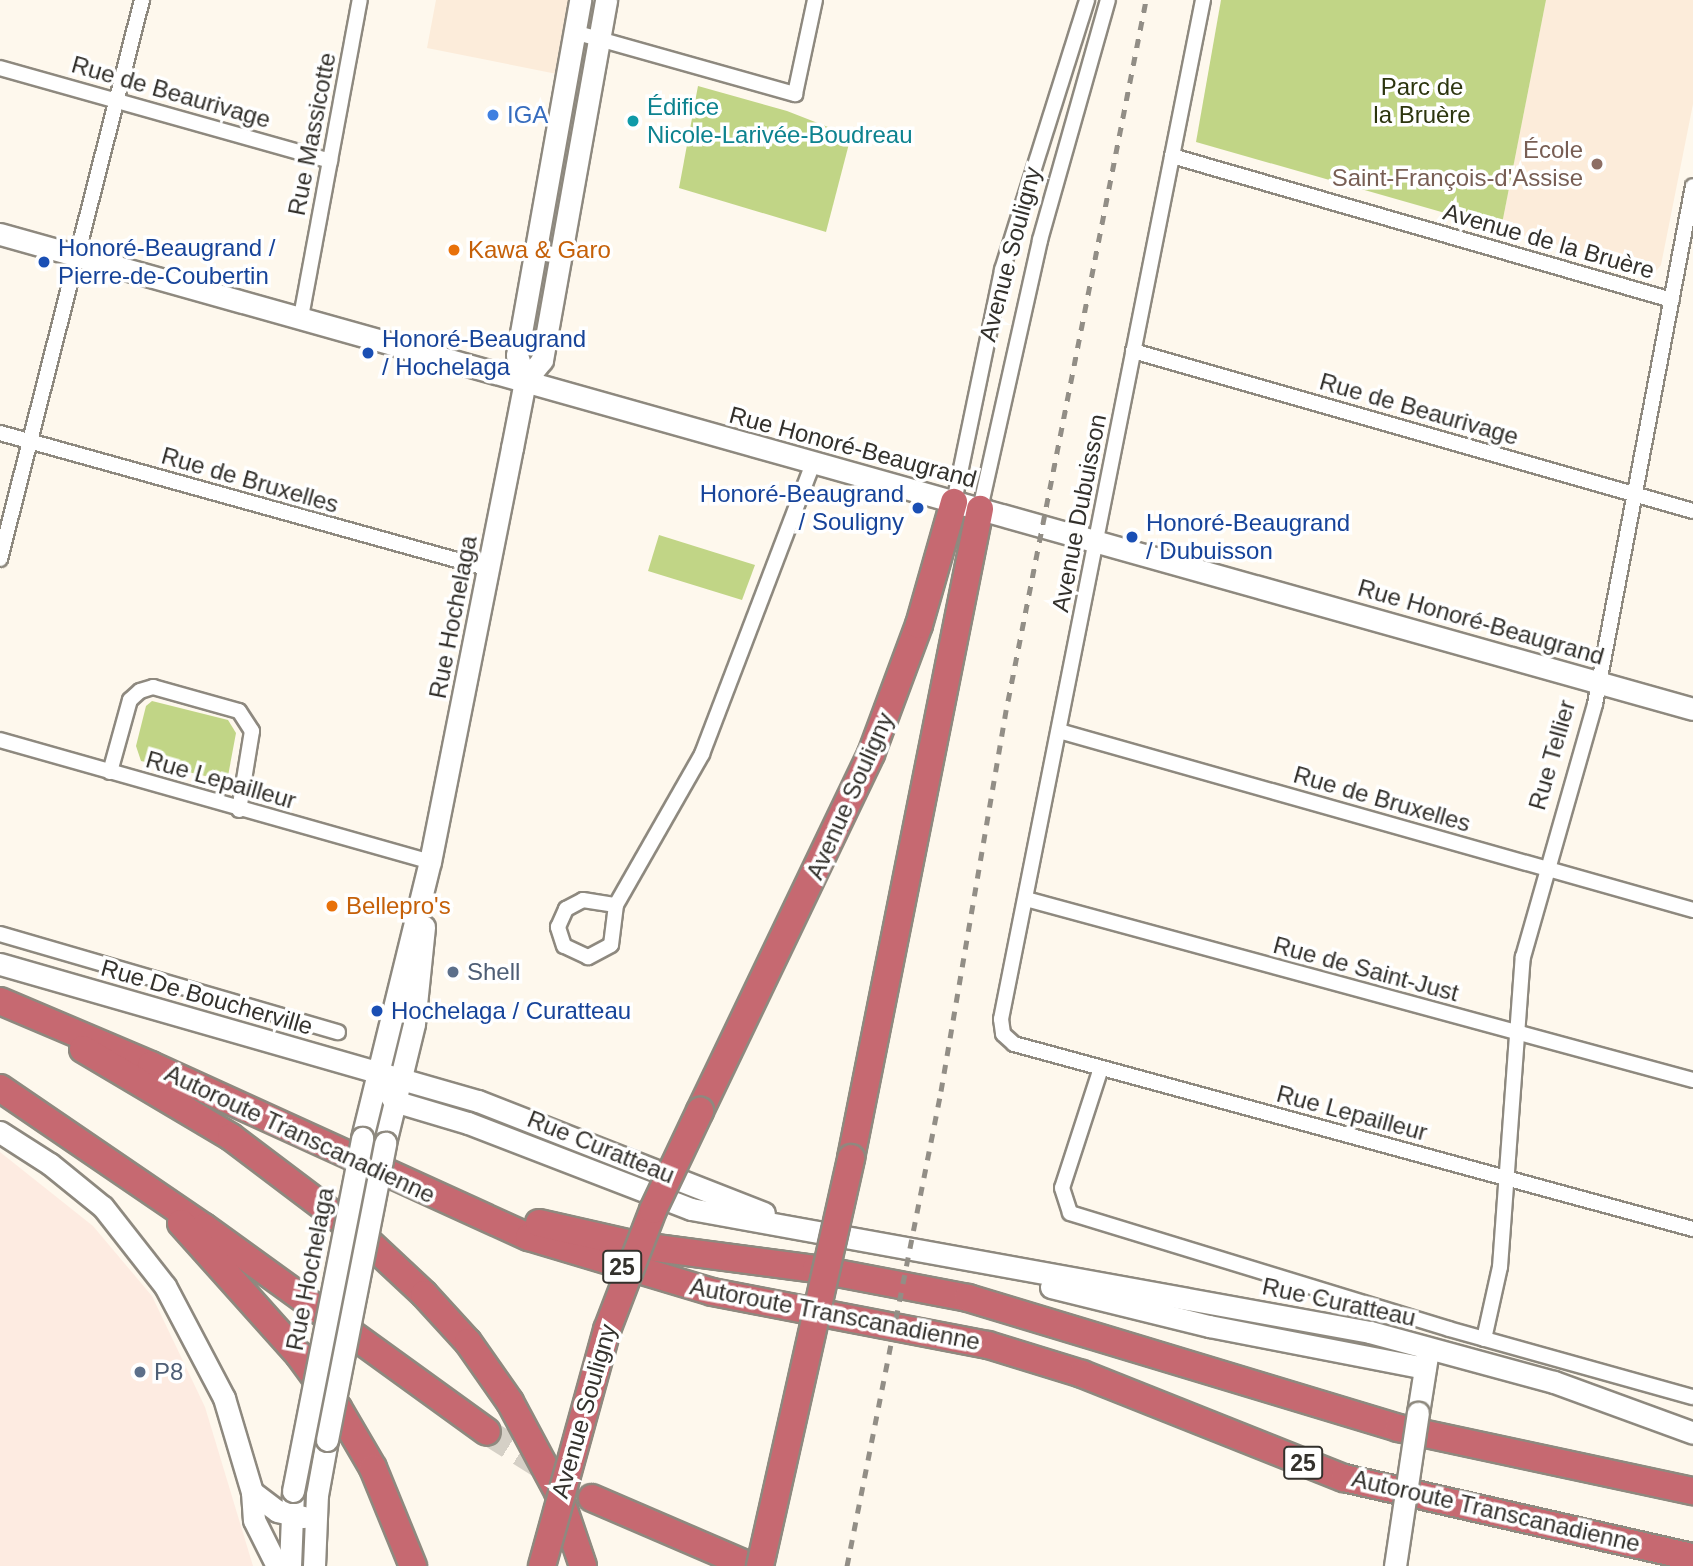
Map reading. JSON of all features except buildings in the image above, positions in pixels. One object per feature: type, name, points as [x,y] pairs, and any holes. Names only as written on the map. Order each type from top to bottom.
[{"type":"highway","name":"Avenue Souligny","points":[[542,1566],[607,1330],[649,1220],[871,754],[915,635],[954,502]]},
{"type":"highway","name":"Avenue Souligny","points":[[760,1566],[851,1158],[980,509]]},
{"type":"highway","name":"Autoroute Transcanadienne","points":[[6,1003],[529,1237],[645,1274],[775,1305],[988,1345],[1082,1374],[1344,1478],[1693,1557]]},
{"type":"highway","points":[[6,1003],[231,1137],[334,1213],[407,1277],[468,1342],[510,1402],[558,1492],[583,1566]]},
{"type":"highway","points":[[0,1088],[155,1193],[487,1432]]},
{"type":"highway","points":[[336,1151],[568,1231],[968,1298],[1387,1425],[1693,1491]]},
{"type":"highway","points":[[155,1193],[325,1389],[373,1468],[412,1566]]},
{"type":"highway","points":[[592,1497],[750,1566]]},
{"type":"main road","name":"Rue Hochelaga","points":[[290,1566],[293,1491],[362,1138],[430,862],[525,381],[517,355],[549,162],[580,0]]},
{"type":"main road","name":"Rue Hochelaga","points":[[525,381],[542,360],[573,167],[607,0]]},
{"type":"main road","points":[[549,162],[573,167]]},
{"type":"main road","name":"Rue Honoré-Beaugrand","points":[[0,234],[1693,709]]},
{"type":"main road","name":"Rue Hochelaga","points":[[314,1566],[317,1495],[385,1143],[414,1024],[430,862]]},
{"type":"main road","name":"Rue De Boucherville","points":[[0,964],[400,1079]]},
{"type":"main road","points":[[377,1072],[394,1101]]},
{"type":"main road","name":"Rue Curatteau","points":[[400,1079],[478,1101],[679,1183],[825,1234]]},
{"type":"main road","name":"Rue Curatteau","points":[[394,1101],[468,1123],[691,1209],[964,1262],[1135,1310],[1427,1358],[1576,1389],[1693,1433]]},
{"type":"main road","points":[[0,1132],[50,1164],[103,1207],[149,1262],[211,1369],[252,1492],[254,1520],[277,1566]]},
{"type":"main road","points":[[1395,1566],[1427,1358]]},
{"type":"main road","points":[[252,1492],[277,1511],[315,1519]]},
{"type":"street","points":[[0,559],[142,0]]},
{"type":"street","points":[[574,32],[794,94],[815,0]]},
{"type":"street","name":"Avenue Souligny","points":[[954,502],[997,288],[1087,0]]},
{"type":"street","name":"Avenue Souligny","points":[[980,509],[1040,240],[1108,0]]},
{"type":"street","name":"Avenue Dubuisson","points":[[1003,1034],[1001,1019],[1098,542],[1203,0]]},
{"type":"street","name":"Rue Massicotte","points":[[301,317],[357,1]]},
{"type":"street","name":"Rue de Beaurivage","points":[[0,68],[330,161]]},
{"type":"street","name":"Avenue de la Bruère","points":[[1172,156],[1672,300]]},
{"type":"street","name":"Rue Tellier","points":[[1484,1339],[1500,1267],[1523,957],[1599,682],[1693,186]]},
{"type":"street","name":"Rue de Beaurivage","points":[[1133,351],[1693,510]]},
{"type":"street","name":"Rue de Bruxelles","points":[[0,433],[489,569]]},
{"type":"street","points":[[616,905],[573,903],[558,927],[564,946],[579,956],[605,951],[615,936],[616,905],[702,754],[813,464]]},
{"type":"street","points":[[110,772],[131,700],[140,691],[153,687],[239,711],[252,731],[239,810]]},
{"type":"street","name":"Rue de Bruxelles","points":[[1059,731],[1693,910]]},
{"type":"street","name":"Rue Lepailleur","points":[[0,740],[239,810],[430,862]]},
{"type":"street","name":"Rue de Saint-Just","points":[[1027,899],[1693,1080]]},
{"type":"street","points":[[0,934],[338,1031]]},
{"type":"street","name":"Rue Lepailleur","points":[[1003,1034],[1014,1044],[1693,1229]]},
{"type":"street","name":"Rue Curatteau","points":[[1101,1068],[1062,1188],[1064,1207],[1079,1217],[1484,1339],[1693,1397]]},
{"type":"shaded area","points":[[436,0],[572,0],[557,74],[427,48]]},
{"type":"shaded area","name":"École Saint-François-d'Assise","points":[[1546,0],[1693,0],[1693,104],[1661,265],[1655,272],[1501,229]]},
{"type":"shaded area","points":[[0,1152],[93,1226],[152,1296],[205,1407],[253,1566],[0,1566]]},
{"type":"green space","name":"Parc de la Bruère","points":[[1221,0],[1546,0],[1501,229],[1196,142]]},
{"type":"green space","points":[[698,86],[787,111],[851,136],[826,232],[679,188]]},
{"type":"green space","points":[[659,535],[755,565],[742,600],[648,571]]},
{"type":"green space","points":[[152,701],[228,720],[236,733],[228,776],[218,779],[141,761],[136,746],[146,706]]},
{"type":"tunnel","points":[[487,1432],[592,1498]]},
{"type":"railway","points":[[847,1566],[941,1091],[1008,701],[1146,0]]},
{"type":"place","name":"IGA","points":[[493,115]]},
{"type":"place","name":"Édifice Nicole-Larivée-Boudreau","points":[[633,121]]},
{"type":"place","name":"École Saint-François-d'Assise","points":[[1597,164]]},
{"type":"place","name":"Kawa & Garo","points":[[454,250]]},
{"type":"place","name":"Honoré-Beaugrand / Pierre-de-Coubertin","points":[[44,262]]},
{"type":"place","name":"Honoré-Beaugrand / Hochelaga","points":[[368,353]]},
{"type":"place","name":"Honoré-Beaugrand / Souligny","points":[[918,508]]},
{"type":"place","name":"Honoré-Beaugrand / Dubuisson","points":[[1132,537]]},
{"type":"place","name":"Bellepro's","points":[[332,906]]},
{"type":"place","name":"Shell","points":[[453,972]]},
{"type":"place","name":"Hochelaga / Curatteau","points":[[377,1011]]},
{"type":"place","name":"P8","points":[[140,1372]]}]
